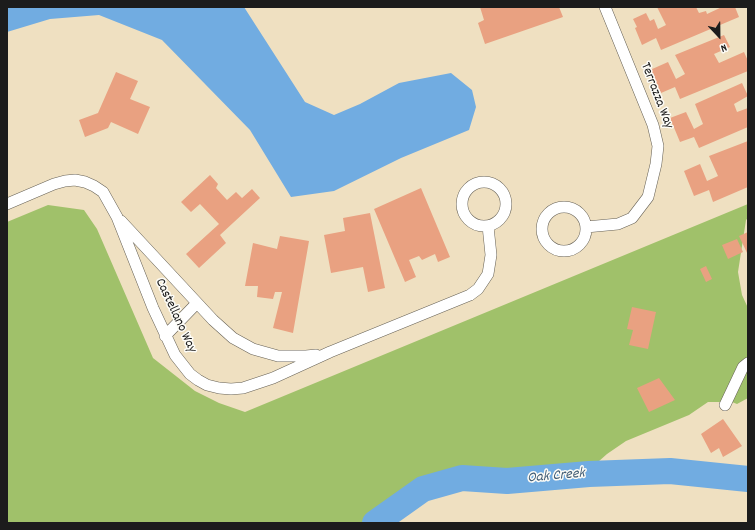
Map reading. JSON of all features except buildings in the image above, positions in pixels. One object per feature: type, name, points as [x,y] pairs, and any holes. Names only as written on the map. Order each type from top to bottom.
[{"type":"street","name":"Terrazza Way","points":[[586,227],[618,224],[632,218],[648,197],[656,164],[658,146],[653,125],[605,7]]},
{"type":"street","name":"Castellano Way","points":[[7,204],[54,184],[65,181],[75,180],[85,182],[103,192],[117,217],[165,336],[175,355],[190,374],[198,380],[219,388],[243,388],[255,384],[470,295],[478,289],[488,274],[490,265],[488,226]]},
{"type":"street","points":[[477,183],[492,183],[499,187],[506,198],[507,206],[505,213],[496,224],[488,226],[474,225],[468,220],[462,207],[462,199],[465,192],[470,186],[477,183]]},
{"type":"street","points":[[564,207],[572,208],[578,212],[583,217],[586,227],[585,238],[581,244],[576,248],[567,251],[554,250],[548,245],[542,232],[542,224],[550,211],[564,207]]},
{"type":"street","name":"Castellano Way","points":[[117,217],[224,331],[243,344],[253,349],[278,356],[306,356],[330,352]]},
{"type":"street","points":[[165,336],[197,303]]},
{"type":"street","points":[[725,405],[743,367],[748,363]]},
{"type":"green space","points":[[748,204],[748,218],[746,220],[738,272],[742,295],[748,308],[748,398],[737,404],[732,402],[708,402],[689,415],[626,441],[607,454],[589,470],[568,479],[545,484],[472,484],[454,487],[399,509],[373,523],[7,523],[7,222],[48,205],[84,210],[97,229],[153,358],[195,391],[219,403],[245,412]]},
{"type":"water","points":[[7,7],[244,7],[305,102],[334,115],[360,104],[399,83],[451,73],[472,90],[476,107],[469,130],[401,158],[334,191],[291,197],[250,130],[162,40],[99,15],[50,19],[7,32]]},
{"type":"waterway","name":"Oak Creek","points":[[375,523],[423,489],[462,478],[507,481],[589,474],[670,471],[748,479]]}]
